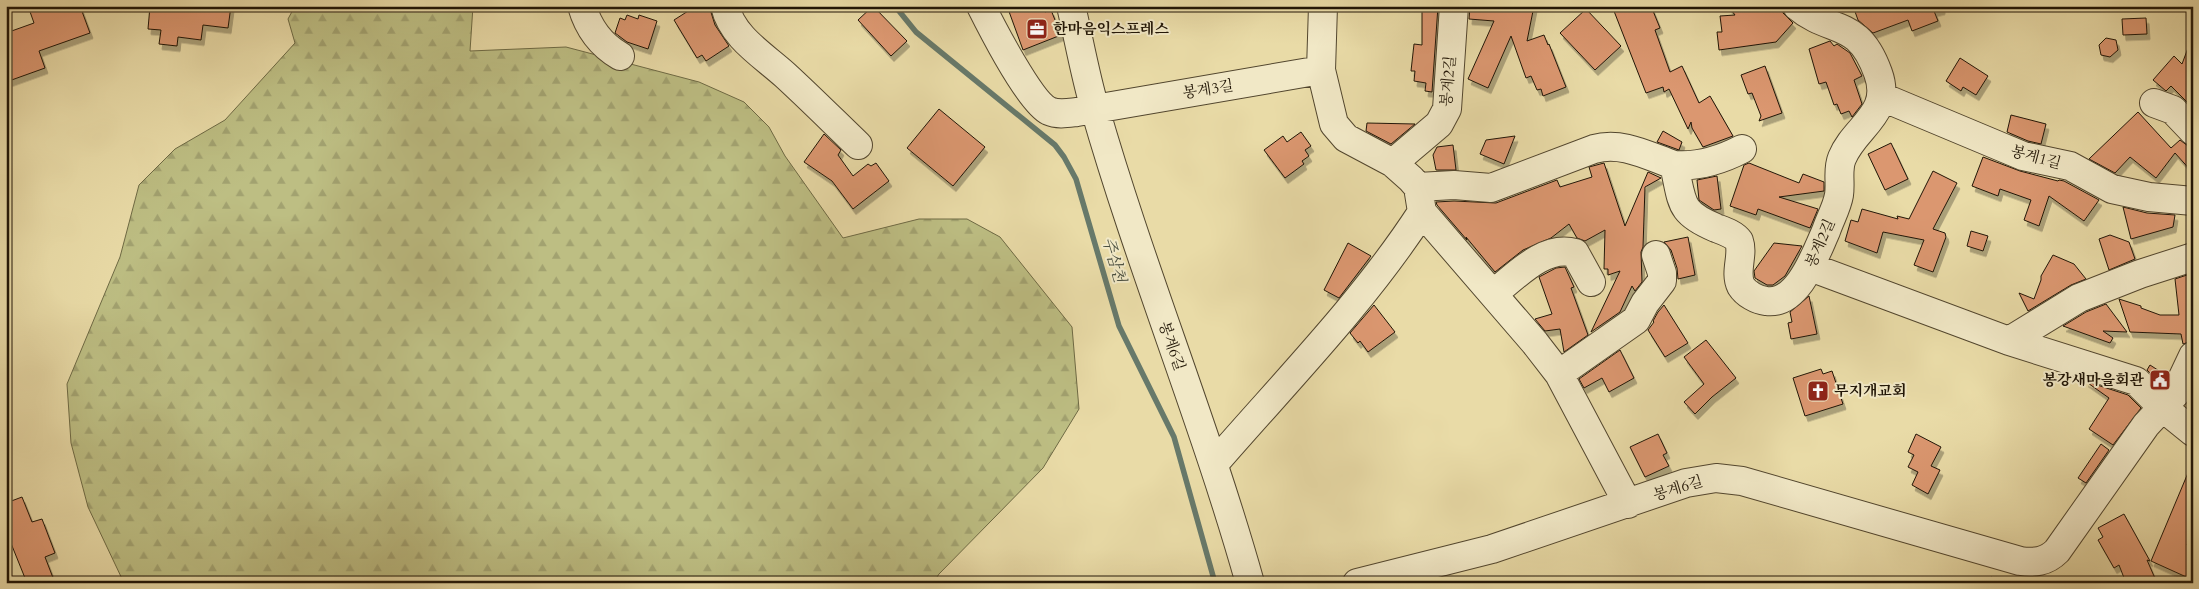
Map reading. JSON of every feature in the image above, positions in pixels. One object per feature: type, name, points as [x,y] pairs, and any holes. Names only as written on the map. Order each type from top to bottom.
[{"type":"street","points":[[582,6],[593,31],[609,50],[620,56]]},
{"type":"street","points":[[725,6],[742,38],[786,76],[858,145]]},
{"type":"street","name":"봉계3길","points":[[982,6],[1006,54],[1045,108],[1051,112],[1066,113],[1321,70]]},
{"type":"street","points":[[1071,6],[1095,108]]},
{"type":"street","points":[[1323,6],[1321,70],[1328,106],[1339,131],[1346,138],[1393,163],[1493,294],[1559,374],[1628,504]]},
{"type":"street","name":"봉계2길","points":[[1393,163],[1439,124],[1447,109],[1454,6]]},
{"type":"street","points":[[1796,6],[1811,17],[1840,27],[1857,38],[1872,60],[1880,79],[1882,97]]},
{"type":"street","name":"봉계2길","points":[[1674,165],[1687,211],[1697,220],[1732,235],[1739,241],[1738,277],[1746,292],[1764,301],[1776,301],[1792,290],[1810,268],[1839,196],[1838,174],[1844,154],[1867,124],[1882,97]]},
{"type":"street","name":"봉계1길","points":[[1882,97],[2023,156],[2070,166],[2112,189],[2149,197],[2193,202]]},
{"type":"street","points":[[2154,103],[2173,110],[2193,131]]},
{"type":"street","name":"봉계6길","points":[[1095,108],[1157,303],[1214,464],[1239,580]]},
{"type":"street","points":[[1214,464],[1347,311],[1402,242],[1420,200],[1454,185],[1491,188],[1606,146],[1625,147],[1674,165],[1693,165],[1710,162],[1742,149]]},
{"type":"street","points":[[1493,294],[1530,265],[1560,251],[1575,253],[1591,282]]},
{"type":"street","points":[[1559,374],[1636,320],[1644,303],[1662,281],[1662,273],[1656,256]]},
{"type":"street","points":[[2009,341],[2079,298],[2140,274],[2193,257]]},
{"type":"street","points":[[1810,268],[2009,341],[2136,381],[2162,407],[2193,432]]},
{"type":"street","points":[[2162,407],[2180,387],[2193,356]]},
{"type":"street","name":"봉계6길","points":[[1357,583],[1492,548],[1704,478],[1729,478],[2020,561],[2042,561],[2051,557],[2057,551],[2146,425],[2162,407]]},
{"type":"path","points":[[1215,583],[1239,580]]},
{"type":"green space","points":[[295,6],[473,6],[470,51],[566,47],[699,82],[744,102],[769,127],[785,156],[843,238],[919,219],[967,219],[1000,237],[1072,327],[1079,409],[1043,468],[939,574],[933,583],[124,583],[88,507],[71,443],[67,384],[120,257],[139,185],[175,149],[225,120],[295,43],[288,19]]},
{"type":"building","points":[[28,6],[80,6],[90,33],[39,51],[45,68],[6,82],[6,33],[34,23]]},
{"type":"building","points":[[150,6],[231,6],[228,28],[203,25],[201,40],[178,37],[177,46],[159,44],[161,30],[148,29]]},
{"type":"building","points":[[696,6],[709,6],[715,25],[729,46],[706,61],[702,55],[697,58],[674,20]]},
{"type":"building","points":[[873,6],[907,41],[891,56],[858,20]]},
{"type":"building","points":[[1007,6],[1042,6],[1045,12],[1051,10],[1061,35],[1023,50]]},
{"type":"building","points":[[1422,6],[1438,6],[1432,92],[1425,91],[1426,83],[1414,81],[1415,71],[1411,71],[1414,44],[1422,45]]},
{"type":"building","points":[[1470,6],[1534,6],[1527,41],[1544,35],[1566,87],[1543,96],[1541,89],[1537,90],[1531,76],[1526,78],[1511,36],[1488,88],[1468,79],[1494,21],[1469,19]]},
{"type":"building","points":[[1612,6],[1651,6],[1660,28],[1655,30],[1670,72],[1682,66],[1699,103],[1710,96],[1733,136],[1703,147],[1692,128],[1691,122],[1688,129],[1669,89],[1664,92],[1663,87],[1646,93]]},
{"type":"building","points":[[1728,6],[1782,6],[1783,13],[1793,23],[1776,42],[1719,50],[1717,32],[1722,32],[1720,16],[1735,15]]},
{"type":"building","points":[[1853,6],[1942,6],[1942,9],[1934,11],[1938,21],[1912,31],[1908,20],[1873,33],[1858,20]]},
{"type":"building","points":[[1586,9],[1621,46],[1595,70],[1560,33]]},
{"type":"building","points":[[627,15],[638,19],[639,15],[657,21],[648,49],[627,42],[615,33],[620,18],[625,20]]},
{"type":"building","points":[[2146,18],[2147,34],[2123,35],[2122,19]]},
{"type":"building","points":[[2106,38],[2116,40],[2118,50],[2110,57],[2101,55],[2099,45]]},
{"type":"building","points":[[2191,40],[2193,41],[2193,108],[2171,86],[2166,91],[2153,80],[2174,56],[2182,64]]},
{"type":"building","points":[[1830,41],[1834,46],[1837,44],[1850,53],[1862,76],[1854,80],[1862,104],[1852,117],[1849,111],[1841,114],[1837,104],[1834,105],[1826,82],[1819,84],[1809,49]]},
{"type":"building","points":[[1960,58],[1988,76],[1976,95],[1963,87],[1961,91],[1946,81]]},
{"type":"building","points":[[1765,66],[1782,113],[1759,121],[1761,116],[1752,93],[1748,94],[1741,75]]},
{"type":"building","points":[[939,109],[985,147],[953,186],[907,148]]},
{"type":"building","points":[[2138,112],[2171,148],[2180,140],[2188,146],[2193,146],[2193,173],[2175,153],[2156,178],[2130,157],[2115,173],[2089,159]]},
{"type":"building","points":[[2011,115],[2046,124],[2041,144],[2007,132]]},
{"type":"building","points":[[1367,123],[1415,124],[1391,144],[1366,131]]},
{"type":"building","points":[[1663,131],[1682,142],[1679,150],[1657,142]]},
{"type":"building","points":[[1301,132],[1311,146],[1305,150],[1309,156],[1302,161],[1304,164],[1285,178],[1264,150],[1283,136],[1287,142]]},
{"type":"building","points":[[824,134],[841,150],[838,155],[853,176],[868,164],[871,166],[876,163],[889,181],[853,209],[832,181],[804,162]]},
{"type":"building","points":[[1515,136],[1504,164],[1480,154],[1486,140]]},
{"type":"building","points":[[1891,143],[1908,179],[1885,190],[1868,154]]},
{"type":"building","points":[[1453,145],[1456,170],[1436,170],[1433,155],[1437,147]]},
{"type":"building","points":[[1983,157],[2020,171],[2064,181],[2099,200],[2084,221],[2049,196],[2039,226],[2024,220],[2031,200],[2000,189],[1998,196],[1972,186]]},
{"type":"building","points":[[1604,163],[1625,226],[1648,172],[1661,178],[1645,187],[1643,247],[1641,252],[1642,282],[1635,291],[1632,286],[1620,312],[1591,332],[1620,271],[1608,275],[1608,269],[1604,269],[1605,230],[1585,241],[1577,238],[1569,224],[1551,238],[1523,250],[1495,272],[1436,202],[1496,203],[1557,180],[1560,187],[1592,177],[1589,167]]},
{"type":"building","points":[[1749,163],[1799,183],[1803,174],[1824,182],[1824,191],[1779,197],[1818,209],[1810,228],[1758,209],[1756,215],[1730,206],[1744,165]]},
{"type":"building","points":[[1933,171],[1957,183],[1933,229],[1945,233],[1946,237],[1933,272],[1914,265],[1924,240],[1883,232],[1877,253],[1845,241],[1851,220],[1858,222],[1862,209],[1898,219],[1897,216],[1909,219]]},
{"type":"building","points":[[1717,176],[1721,209],[1714,210],[1699,200],[1697,180]]},
{"type":"building","points":[[2123,207],[2147,213],[2175,215],[2173,227],[2131,239]]},
{"type":"building","points":[[1971,231],[1988,236],[1983,251],[1967,246]]},
{"type":"building","points":[[2110,235],[2129,242],[2135,259],[2109,270],[2099,239]]},
{"type":"building","points":[[1688,237],[1695,275],[1678,279],[1677,268],[1671,250],[1664,242]]},
{"type":"building","points":[[1348,243],[1371,256],[1339,298],[1324,290]]},
{"type":"building","points":[[1774,243],[1802,246],[1785,276],[1773,285],[1767,285],[1755,278],[1754,271]]},
{"type":"building","points":[[2053,255],[2074,264],[2086,279],[2071,285],[2028,311],[2019,293],[2034,299],[2041,276]]},
{"type":"building","points":[[1565,267],[1574,287],[1571,288],[1588,335],[1564,352],[1560,329],[1545,331],[1535,319],[1552,314],[1539,277],[1556,268]]},
{"type":"building","points":[[2193,273],[2193,341],[2183,344],[2181,334],[2130,332],[2119,299],[2160,315],[2179,315],[2175,279]]},
{"type":"building","points":[[1809,296],[1817,334],[1791,339],[1788,323],[1792,322],[1790,312]]},
{"type":"building","points":[[2106,304],[2127,332],[2103,331],[2113,338],[2110,343],[2063,326],[2086,312]]},
{"type":"building","points":[[1374,305],[1395,332],[1368,352],[1360,341],[1358,343],[1350,333]]},
{"type":"building","points":[[1664,305],[1688,343],[1665,357],[1648,330]]},
{"type":"building","points":[[1706,340],[1736,378],[1712,397],[1695,414],[1684,402],[1704,384],[1684,357]]},
{"type":"building","points":[[1620,350],[1634,378],[1609,392],[1602,378],[1584,388],[1579,379]]},
{"type":"building","points":[[2150,365],[2164,374],[2159,382],[2147,370]]},
{"type":"building","name":"무지개교회","points":[[1821,369],[1823,374],[1832,371],[1843,404],[1805,416],[1793,378]]},
{"type":"building","points":[[2085,381],[2128,395],[2141,408],[2113,445],[2089,429],[2109,398]]},
{"type":"building","points":[[1658,434],[1667,453],[1663,455],[1669,466],[1645,477],[1630,447]]},
{"type":"building","points":[[1916,434],[1941,447],[1931,466],[1940,470],[1928,494],[1912,485],[1918,472],[1908,467],[1914,455],[1908,452]]},
{"type":"building","points":[[2101,444],[2109,450],[2086,483],[2078,478]]},
{"type":"building","points":[[2193,461],[2193,531],[2187,545],[2193,548],[2193,580],[2151,561]]},
{"type":"building","points":[[22,497],[32,522],[42,519],[55,553],[45,557],[55,583],[27,583],[6,531],[6,503]]},
{"type":"building","points":[[2124,514],[2150,561],[2147,560],[2157,583],[2126,583],[2119,565],[2114,568],[2098,540],[2103,537],[2098,528]]},
{"type":"waterway","name":"주삼천","points":[[895,6],[916,32],[1055,145],[1064,157],[1076,179],[1119,326],[1174,437],[1215,583]]},
{"type":"place","name":"한마음익스프레스","points":[[1037,29]]},
{"type":"place","name":"봉강새마을회관","points":[[2160,380]]},
{"type":"place","name":"무지개교회","points":[[1818,391]]}]
